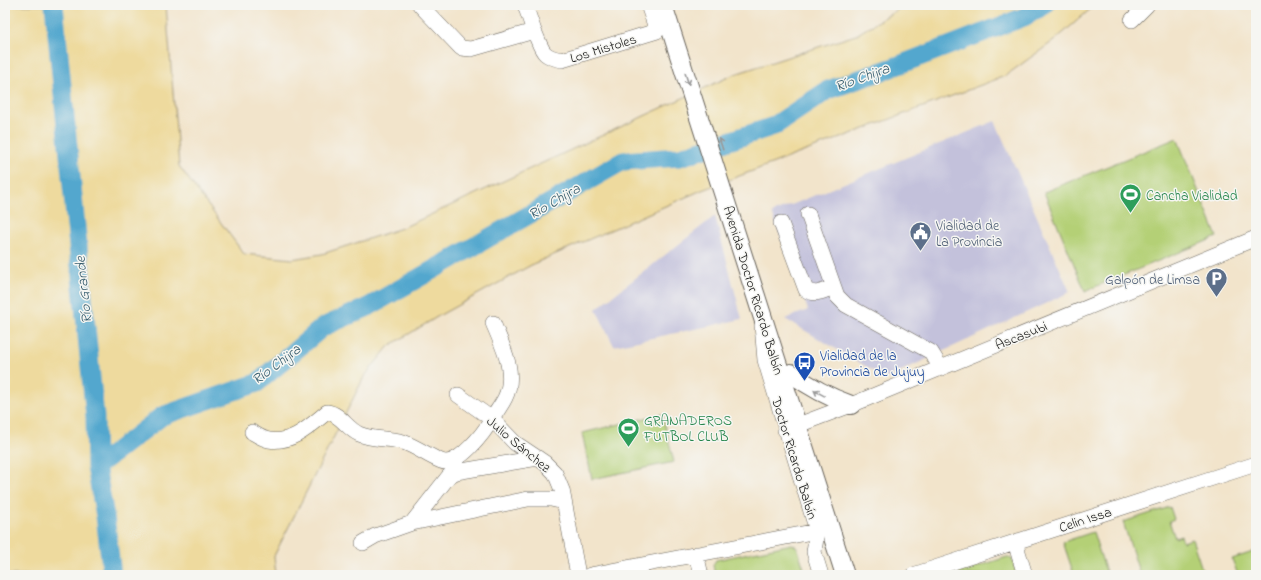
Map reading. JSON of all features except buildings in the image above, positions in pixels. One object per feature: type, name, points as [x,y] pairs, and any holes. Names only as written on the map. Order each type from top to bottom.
[{"type":"main road","name":"Avenida Doctor Ricardo Balbín","points":[[664,5],[670,28],[732,196],[791,373],[796,426],[854,575]]},
{"type":"main road","name":"Avenida Doctor Ricardo Balbín","points":[[670,28],[676,5]]},
{"type":"main road","name":"Avenida Doctor Ricardo Balbín","points":[[732,196],[763,316],[796,426],[844,575]]},
{"type":"main road","points":[[791,373],[811,389],[851,406]]},
{"type":"street","points":[[420,5],[461,48],[471,49],[534,31]]},
{"type":"street","name":"Los Mistoles","points":[[525,5],[534,31],[544,52],[548,57],[562,60],[670,28]]},
{"type":"street","points":[[648,5],[670,28]]},
{"type":"street","points":[[1132,20],[1148,5]]},
{"type":"street","points":[[808,214],[837,296],[846,305],[931,352],[941,368]]},
{"type":"street","points":[[781,223],[806,290],[812,294],[817,294],[833,287]]},
{"type":"street","name":"Ascasubi","points":[[796,426],[851,406],[1256,238]]},
{"type":"street","points":[[412,523],[449,476],[452,467],[460,456],[483,434],[505,397],[509,376],[508,359],[493,323]]},
{"type":"street","name":"Julio Sánchez","points":[[458,395],[492,420],[515,443],[538,458],[554,473],[562,490],[578,575]]},
{"type":"street","points":[[252,432],[268,440],[288,439],[306,429],[327,412],[334,413],[359,434],[402,442],[420,449],[452,467],[538,458]]},
{"type":"street","name":"Doctor Ricardo Balbín","points":[[796,426],[818,531],[814,552],[821,575]]},
{"type":"street","name":"Celin Issa","points":[[914,575],[1256,464]]},
{"type":"street","points":[[363,543],[375,536],[412,523],[528,499],[551,499],[564,502]]},
{"type":"street","points":[[590,575],[818,531]]},
{"type":"street","points":[[1015,542],[1025,575]]},
{"type":"street","points":[[696,554],[701,575]]},
{"type":"shaded area","name":"Vialidad de La Provincia","points":[[995,121],[1070,292],[886,378],[785,319],[808,310],[772,213]]},
{"type":"shaded area","points":[[715,216],[742,319],[614,346],[596,309]]},
{"type":"green space","name":"Cancha Vialidad","points":[[1177,138],[1217,237],[1085,291],[1044,192]]},
{"type":"green space","name":"GRANADEROS FUTBOL CLUB","points":[[662,414],[674,462],[592,479],[582,433]]},
{"type":"green space","points":[[1170,507],[1174,519],[1169,521],[1175,538],[1181,536],[1183,542],[1192,539],[1204,575],[1140,575],[1123,522]]},
{"type":"green space","points":[[1093,532],[1107,575],[1074,575],[1063,542]]},
{"type":"green space","points":[[792,544],[797,547],[806,575],[715,575],[713,565],[716,560]]},
{"type":"green space","points":[[1256,551],[1256,575],[1238,575],[1232,559]]},
{"type":"green space","points":[[1007,557],[1012,559],[1017,575],[951,575]]},
{"type":"sand","points":[[5,5],[166,5],[179,166],[244,254],[292,259],[322,254],[402,228],[735,74],[856,35],[905,5],[1095,5],[1055,40],[1005,76],[702,190],[535,263],[442,314],[389,346],[364,377],[274,556],[276,575],[5,575]]},
{"type":"waterway","name":"Río Grande","points":[[54,5],[95,417],[96,467],[105,516],[112,575]]},
{"type":"waterway","name":"Río Chijra","points":[[96,467],[162,416],[257,383],[323,327],[368,307],[623,161],[680,157],[774,126],[828,90],[891,68],[1024,17],[1045,5]]},
{"type":"place","name":"Cancha Vialidad","points":[[1131,214]]},
{"type":"place","name":"Vialidad de La Provincia","points":[[920,252]]},
{"type":"place","name":"Galpón de Limsa","points":[[1216,298]]},
{"type":"place","name":"Vialidad de la Provincia de Jujuy","points":[[805,382]]},
{"type":"place","name":"GRANADEROS FUTBOL CLUB","points":[[628,448]]}]
